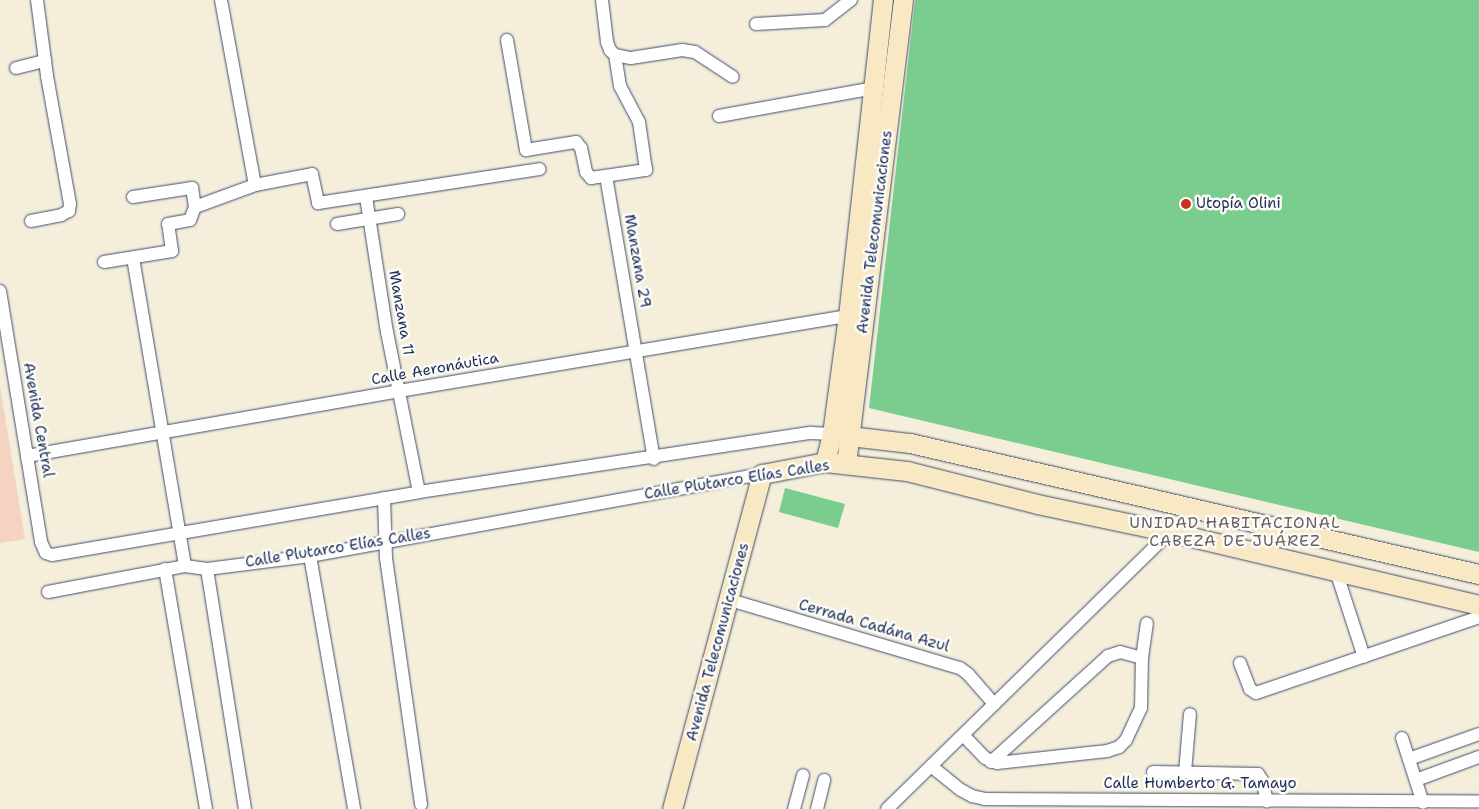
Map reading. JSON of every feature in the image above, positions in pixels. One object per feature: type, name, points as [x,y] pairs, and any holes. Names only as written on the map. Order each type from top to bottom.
[{"type":"street","points":[[30,221],[61,215],[68,211],[70,204],[45,61],[37,0]]},
{"type":"street","points":[[221,0],[254,185]]},
{"type":"street","points":[[602,0],[607,42],[610,50],[615,55],[631,58],[682,50],[695,52],[733,77]]},
{"type":"street","points":[[756,24],[825,20],[851,0]]},
{"type":"street","name":"Avenida Telecomunicaciones","points":[[825,462],[832,434],[848,316],[883,0]]},
{"type":"street","name":"Avenida Telecomunicaciones","points":[[846,464],[851,436],[903,0]]},
{"type":"street","points":[[507,40],[526,150],[576,142],[581,148],[587,176],[594,179],[646,170],[639,122],[620,86],[615,55]]},
{"type":"street","points":[[16,68],[45,61]]},
{"type":"street","points":[[719,116],[874,88]]},
{"type":"street","points":[[195,207],[254,185],[312,174],[318,203],[539,169]]},
{"type":"street","name":"Manzana 29","points":[[606,176],[654,458]]},
{"type":"street","points":[[104,262],[172,251],[168,224],[190,220],[195,207],[192,188],[133,197]]},
{"type":"street","name":"Manzana 11","points":[[366,197],[387,332],[419,492]]},
{"type":"street","points":[[337,224],[398,214]]},
{"type":"street","points":[[133,258],[185,566]]},
{"type":"street","name":"Avenida Central","points":[[0,291],[41,542],[46,553],[59,555],[178,532]]},
{"type":"street","name":"Calle Aeronáutica","points":[[28,456],[399,391],[848,316]]},
{"type":"street","points":[[178,532],[419,492],[811,433],[920,445],[1479,574]]},
{"type":"street","name":"Calle Plutarco Elías Calles","points":[[48,592],[185,566],[207,569],[310,556],[825,462],[907,471],[1037,504],[1170,532],[1479,605]]},
{"type":"street","name":"Avenida Telecomunicaciones","points":[[672,809],[730,600],[762,474]]},
{"type":"street","points":[[384,498],[386,558],[421,805]]},
{"type":"street","points":[[887,809],[964,736],[994,704],[1170,532]]},
{"type":"street","points":[[310,556],[354,809]]},
{"type":"street","points":[[1447,597],[1454,568]]},
{"type":"street","points":[[165,569],[206,809]]},
{"type":"street","points":[[207,569],[246,809]]},
{"type":"street","points":[[1336,571],[1364,657]]},
{"type":"street","name":"Cerrada Cadána Azul","points":[[730,600],[960,668],[994,704]]},
{"type":"street","points":[[1240,663],[1250,688],[1256,693],[1479,617]]},
{"type":"street","points":[[964,736],[991,762],[1107,751],[1119,747],[1126,740],[1141,708],[1142,658],[1147,623]]},
{"type":"street","points":[[991,762],[1108,656],[1120,652],[1142,658]]},
{"type":"street","points":[[1185,772],[1190,714]]},
{"type":"street","points":[[1409,759],[1479,734]]},
{"type":"street","points":[[1402,738],[1423,802]]},
{"type":"street","points":[[1416,780],[1479,757]]},
{"type":"street","name":"Calle Humberto G. Tamayo","points":[[931,766],[961,790],[972,796],[985,799],[1479,802]]},
{"type":"street","points":[[1153,772],[1258,774],[1262,780],[1267,801]]},
{"type":"street","points":[[794,809],[804,775]]},
{"type":"street","points":[[817,809],[824,780]]},
{"type":"shaded area","points":[[0,386],[25,539],[0,543]]},
{"type":"green space","name":"Utopía Olini","points":[[915,0],[1479,0],[1479,552],[869,408]]},
{"type":"green space","points":[[785,488],[845,504],[838,528],[779,512]]},
{"type":"place","name":"Utopía Olini","points":[[1186,204]]},
{"type":"district","name":"UNIDAD HABITACIONAL CABEZA DE JUÁREZ","points":[[1235,532]]}]
